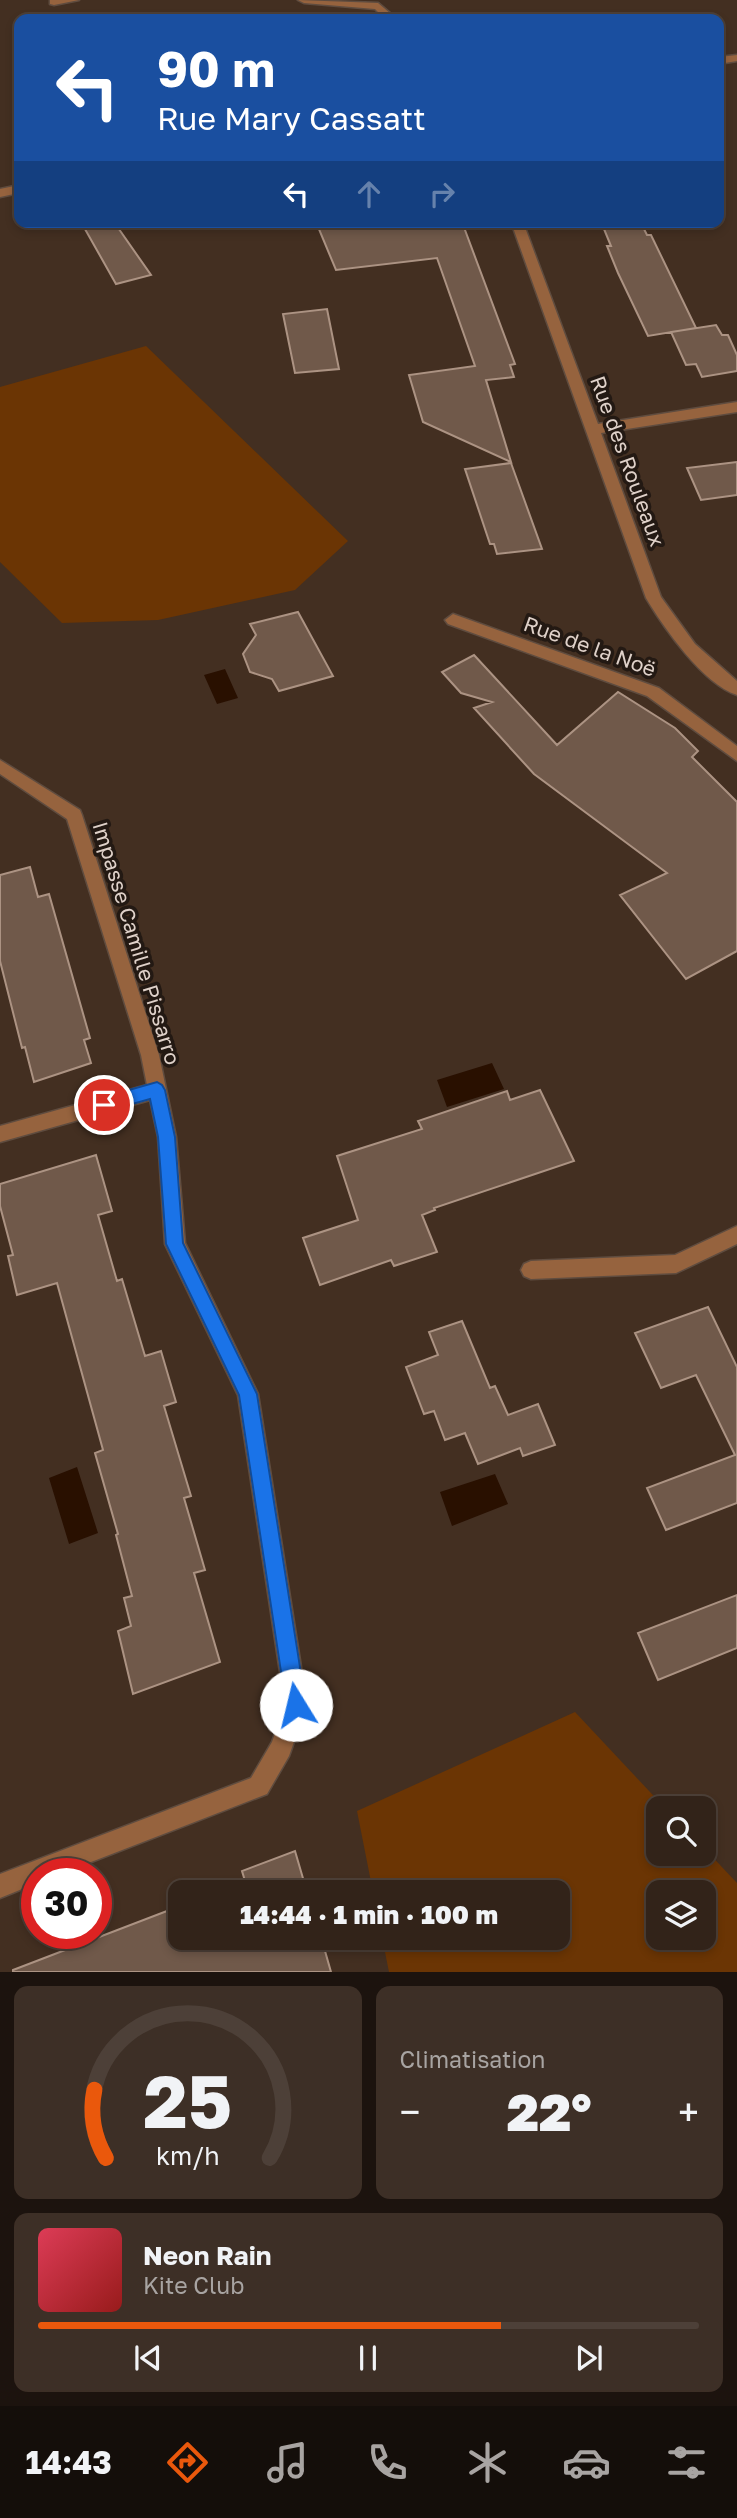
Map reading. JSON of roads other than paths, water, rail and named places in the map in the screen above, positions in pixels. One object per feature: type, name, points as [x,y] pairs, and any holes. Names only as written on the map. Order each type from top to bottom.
[{"type":"street","points":[[54,2],[73,0]]},
{"type":"street","points":[[304,0],[378,6],[386,14]]},
{"type":"street","name":"Rue des Rouleaux","points":[[519,228],[595,429],[654,598],[677,636],[715,673],[737,689]]},
{"type":"street","points":[[595,429],[737,407]]},
{"type":"street","name":"Rue de la Noë","points":[[453,620],[653,692],[737,755]]},
{"type":"street","name":"Impasse Camille Pissarro","points":[[0,766],[74,815],[150,1055],[167,1137],[175,1244],[248,1394],[296,1705],[281,1748],[259,1786],[0,1886]]},
{"type":"street","points":[[0,1134],[157,1090]]},
{"type":"street","points":[[531,1270],[676,1264],[737,1235]]}]
